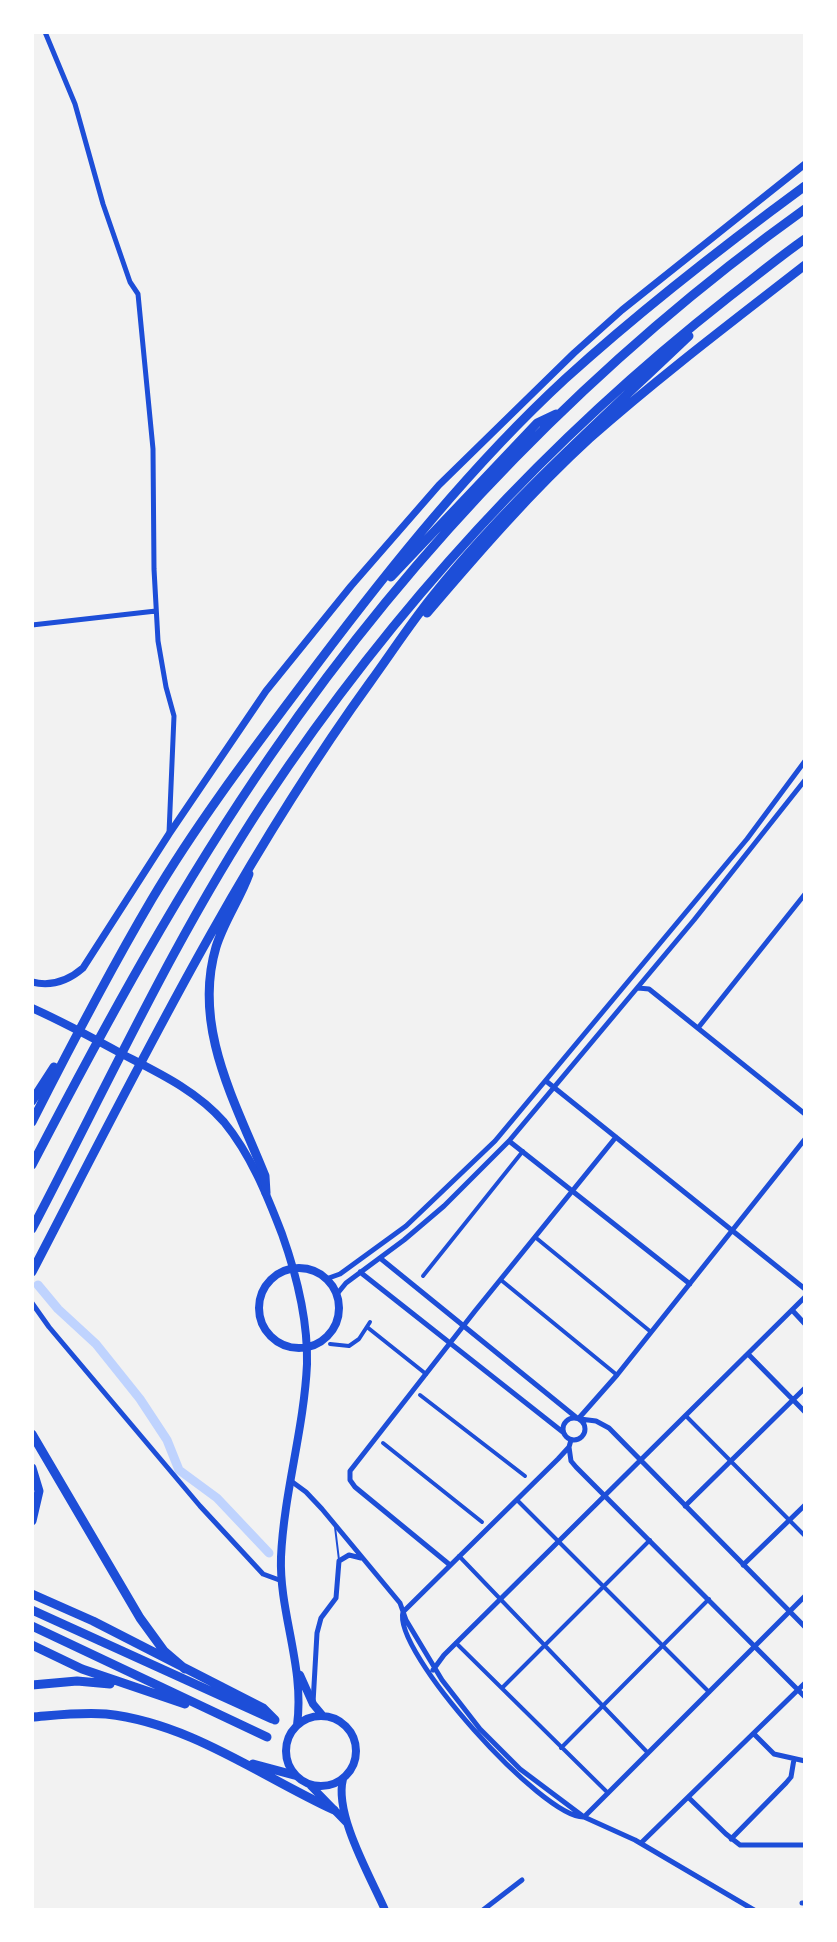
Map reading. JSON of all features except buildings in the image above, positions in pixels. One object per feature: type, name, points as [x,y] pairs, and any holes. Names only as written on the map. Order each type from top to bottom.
[{"type":"highway","points":[[32,1122],[153,897],[207,815],[316,665],[414,541],[487,457],[564,380],[658,298],[805,186]]},
{"type":"highway","points":[[32,1165],[166,921],[271,754],[372,620],[426,555],[562,411],[690,297],[805,209]]},
{"type":"highway","points":[[32,1229],[208,894],[263,804],[335,700],[462,546],[520,483],[641,369],[805,239]]},
{"type":"highway","points":[[378,670],[477,554],[590,439],[652,385],[805,265]]},
{"type":"highway","points":[[33,1271],[133,1076],[251,860],[315,759],[378,670],[432,597],[517,500],[729,298]]},
{"type":"highway","points":[[316,665],[398,569],[493,468],[537,423],[562,411]]},
{"type":"highway","points":[[251,860],[245,884],[217,946],[210,978],[209,1007],[217,1054],[265,1176],[266,1193]]},
{"type":"highway","points":[[32,1101],[60,1055],[71,1046]]},
{"type":"highway","points":[[32,1434],[140,1618],[164,1651],[185,1669]]},
{"type":"highway","points":[[32,1468],[39,1491],[32,1521]]},
{"type":"highway","points":[[32,1594],[93,1621],[263,1708],[275,1720],[32,1610]]},
{"type":"highway","points":[[32,1626],[267,1737],[172,1699],[82,1669],[32,1645]]},
{"type":"highway","points":[[32,1685],[77,1681],[125,1685]]},
{"type":"highway","points":[[32,1717],[92,1714],[130,1718],[168,1728],[334,1810]]},
{"type":"highway","points":[[234,1758],[294,1775]]},
{"type":"main road","points":[[32,982],[46,985],[61,982],[83,968],[266,691],[351,586],[439,485],[583,344],[805,164]]},
{"type":"main road","points":[[32,1008],[196,1096],[223,1122],[242,1148],[266,1193],[293,1268],[303,1307],[307,1348],[302,1418],[284,1526],[282,1581],[297,1668],[297,1725]]},
{"type":"main road","points":[[293,1268],[308,1269],[326,1279],[337,1294],[339,1308],[334,1328],[322,1341],[307,1348],[297,1349],[277,1342],[264,1327],[260,1314],[260,1301],[273,1278],[293,1268]]},
{"type":"main road","points":[[297,1668],[313,1704],[323,1716],[342,1723],[354,1740],[355,1761],[344,1778],[341,1797],[346,1822],[385,1910]]},
{"type":"main road","points":[[323,1716],[297,1725],[285,1749],[287,1763],[294,1775],[310,1785],[346,1822]]},
{"type":"main road","points":[[310,1785],[330,1785],[344,1778]]},
{"type":"street","points":[[45,32],[75,104],[103,204],[130,282],[138,294],[153,449],[156,611],[166,687],[174,716],[169,834]]},
{"type":"street","points":[[32,625],[156,611]]},
{"type":"street","points":[[326,1279],[340,1274],[406,1226],[485,1152],[747,839],[805,761]]},
{"type":"street","points":[[337,1294],[343,1285],[404,1240],[455,1195],[509,1141],[555,1089],[805,780]]},
{"type":"street","points":[[698,1028],[805,894]]},
{"type":"street","points":[[637,988],[649,989],[805,1114]]},
{"type":"street","points":[[546,1081],[805,1289]]},
{"type":"street","points":[[450,1565],[355,1487],[350,1475],[355,1463],[616,1137]]},
{"type":"street","points":[[579,1418],[617,1375],[805,1139]]},
{"type":"street","points":[[509,1141],[690,1284]]},
{"type":"street","points":[[423,1276],[523,1151]]},
{"type":"street","points":[[404,1240],[406,1226]]},
{"type":"street","points":[[535,1237],[651,1332]]},
{"type":"street","points":[[380,1258],[579,1418],[586,1426],[584,1435],[571,1440]]},
{"type":"street","points":[[360,1272],[571,1440]]},
{"type":"street","points":[[500,1280],[617,1375]]},
{"type":"street","points":[[432,1671],[444,1655],[805,1297]]},
{"type":"street","points":[[32,1303],[200,1506],[263,1574],[282,1581]]},
{"type":"street","points":[[792,1310],[805,1324]]},
{"type":"street","points":[[330,1344],[349,1346],[359,1339],[368,1324],[426,1374]]},
{"type":"street","points":[[748,1354],[805,1412]]},
{"type":"street","points":[[685,1506],[805,1388]]},
{"type":"street","points":[[420,1395],[525,1476]]},
{"type":"street","points":[[686,1416],[805,1536]]},
{"type":"street","points":[[564,1433],[566,1421],[579,1418],[605,1425],[805,1627]]},
{"type":"street","points":[[571,1440],[571,1461]]},
{"type":"street","points":[[383,1443],[482,1522]]},
{"type":"street","points":[[569,1447],[404,1611],[401,1622],[473,1730],[503,1761],[568,1815],[584,1817],[641,1843],[754,1910]]},
{"type":"street","points":[[558,1459],[571,1461],[805,1697]]},
{"type":"street","points":[[291,1481],[306,1492],[333,1522],[404,1611],[432,1671]]},
{"type":"street","points":[[517,1500],[709,1692]]},
{"type":"street","points":[[743,1565],[805,1505]]},
{"type":"street","points":[[502,1688],[650,1540]]},
{"type":"street","points":[[313,1704],[317,1633],[323,1615],[336,1598],[339,1561],[351,1555],[362,1559]]},
{"type":"street","points":[[459,1556],[648,1753]]},
{"type":"street","points":[[584,1817],[805,1596]]},
{"type":"street","points":[[561,1748],[709,1599]]},
{"type":"street","points":[[456,1643],[608,1793]]},
{"type":"street","points":[[428,1658],[444,1655]]},
{"type":"street","points":[[641,1843],[805,1683]]},
{"type":"street","points":[[754,1734],[774,1754],[805,1761]]},
{"type":"street","points":[[731,1839],[789,1780],[794,1759]]},
{"type":"street","points":[[689,1798],[731,1839],[743,1845],[805,1845]]},
{"type":"street","points":[[483,1910],[491,1908],[522,1880]]},
{"type":"lane","points":[[333,1522],[339,1541],[339,1561]]},
{"type":"waterway","points":[[38,1285],[58,1309],[96,1344],[140,1399],[167,1440],[179,1470],[217,1498],[269,1553]]}]
